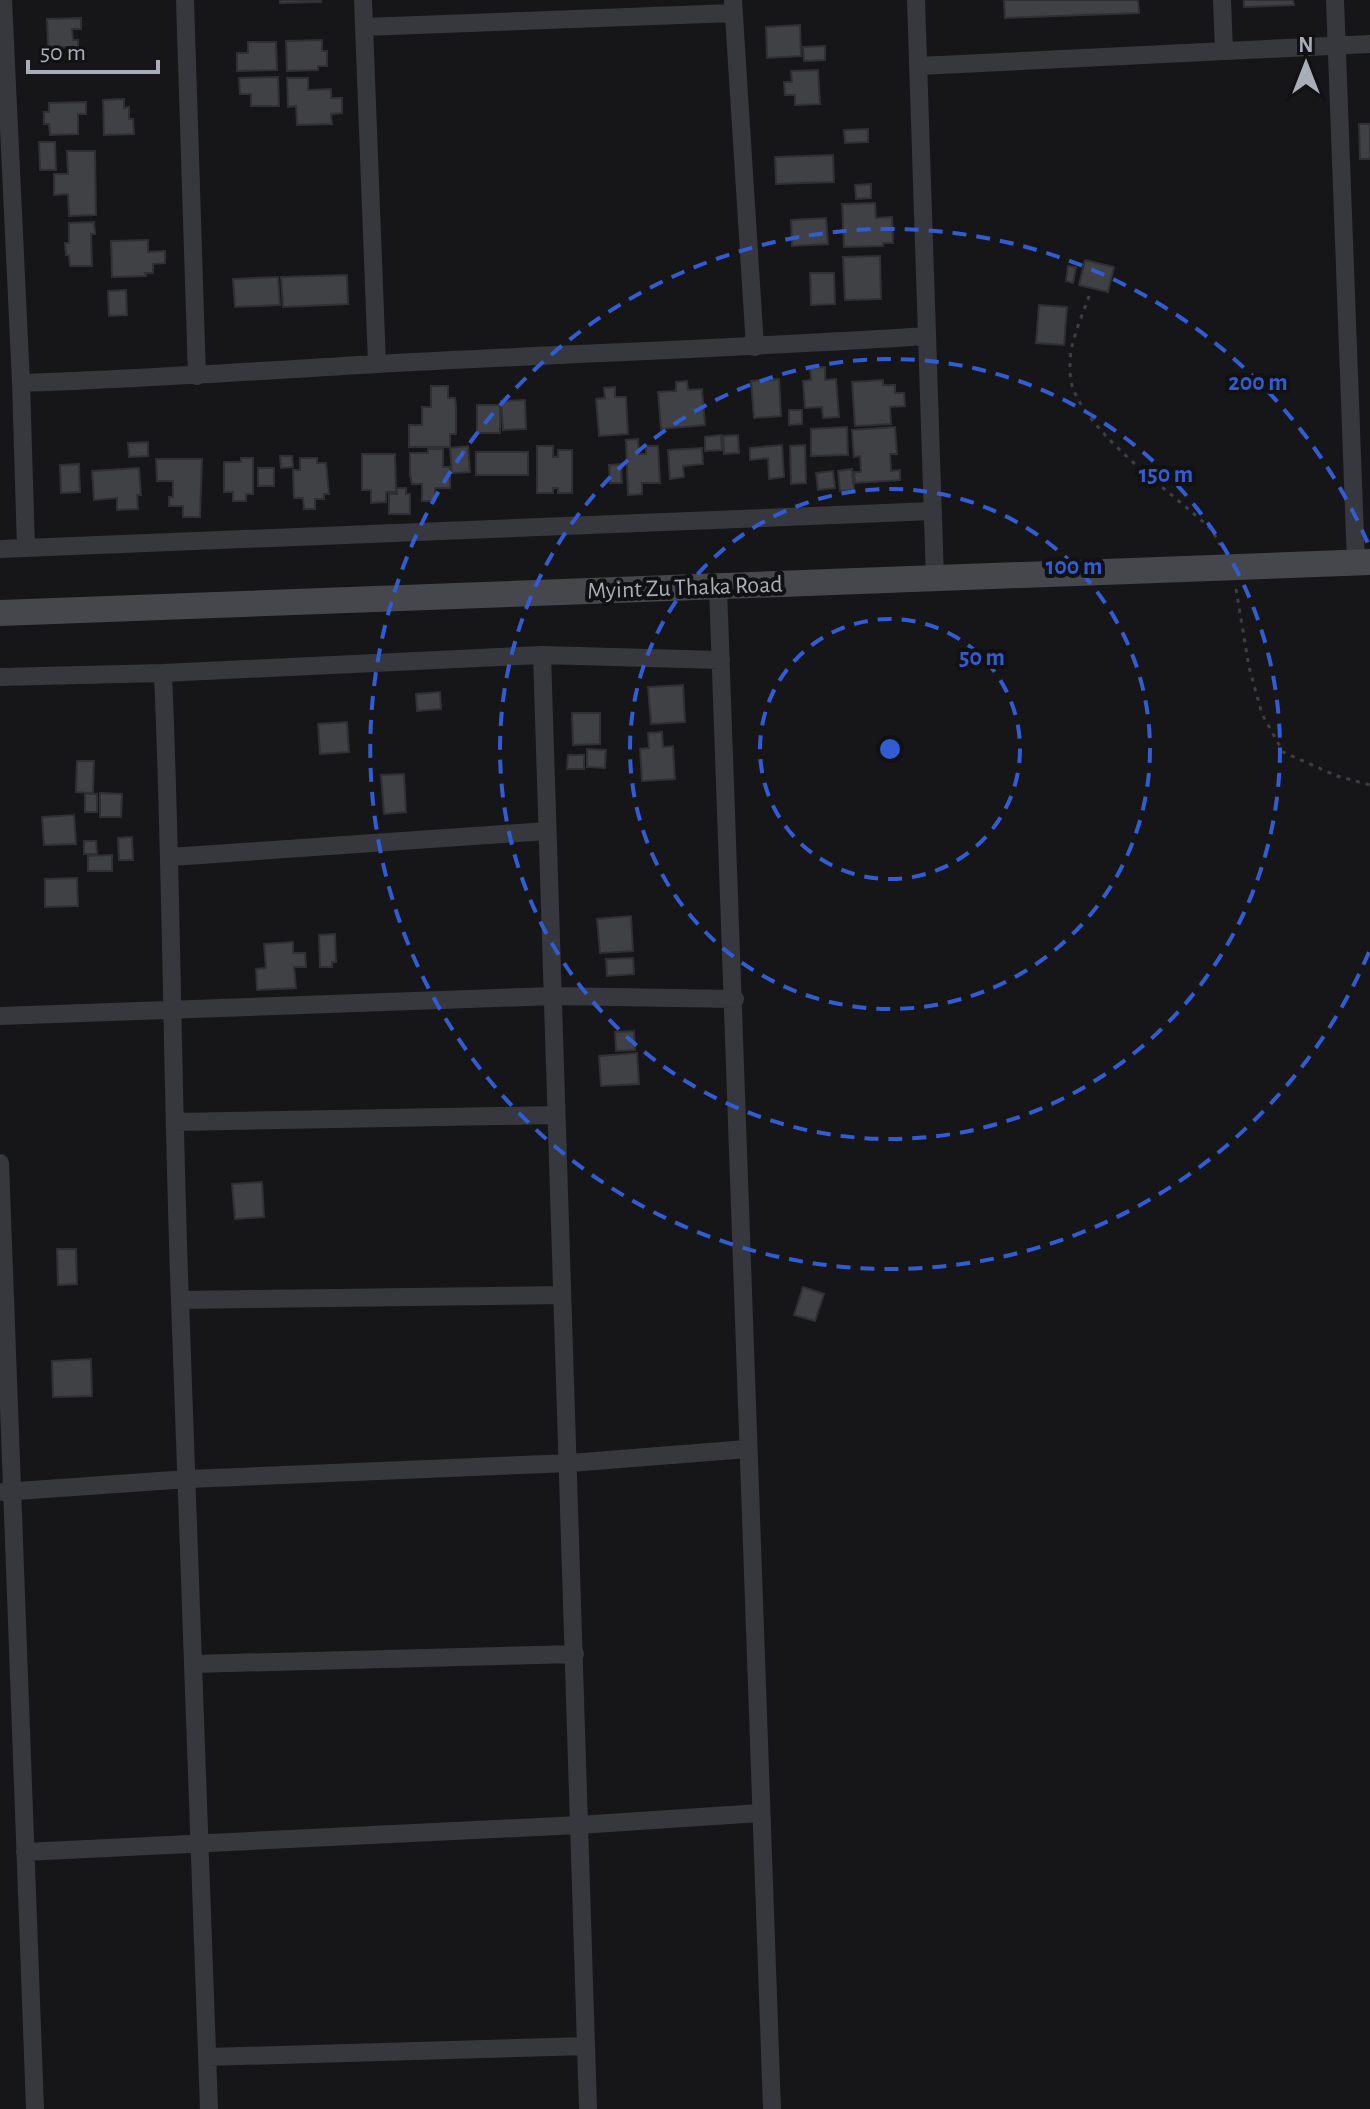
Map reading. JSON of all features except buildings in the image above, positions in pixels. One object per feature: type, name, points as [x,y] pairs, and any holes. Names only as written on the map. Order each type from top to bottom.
[{"type":"street","points":[[3,0],[26,548]]},
{"type":"street","points":[[185,0],[197,376]]},
{"type":"street","points":[[363,0],[377,364]]},
{"type":"street","points":[[916,0],[935,579]]},
{"type":"street","points":[[1222,0],[1224,51]]},
{"type":"street","points":[[1335,0],[1363,563]]},
{"type":"street","points":[[364,27],[733,7],[755,347]]},
{"type":"street","points":[[919,66],[1370,44]]},
{"type":"street","points":[[21,383],[927,336]]},
{"type":"street","points":[[0,549],[933,511]]},
{"type":"street","name":"Myint Zu Thaka Road","points":[[0,613],[1363,563]]},
{"type":"street","points":[[718,587],[772,2109]]},
{"type":"street","points":[[0,677],[163,673],[542,655],[721,660]]},
{"type":"street","points":[[542,655],[570,1463],[588,2109]]},
{"type":"street","points":[[163,673],[171,857],[180,1300],[209,2109]]},
{"type":"street","points":[[171,857],[547,831]]},
{"type":"street","points":[[0,1016],[553,996],[735,999]]},
{"type":"street","points":[[175,1122],[556,1115]]},
{"type":"street","points":[[0,1163],[6,1492],[35,2109]]},
{"type":"street","points":[[180,1300],[562,1295]]},
{"type":"street","points":[[6,1492],[188,1479],[570,1463],[747,1449]]},
{"type":"street","points":[[193,1664],[575,1654]]},
{"type":"street","points":[[25,1852],[760,1813]]},
{"type":"street","points":[[207,2057],[586,2046]]}]
